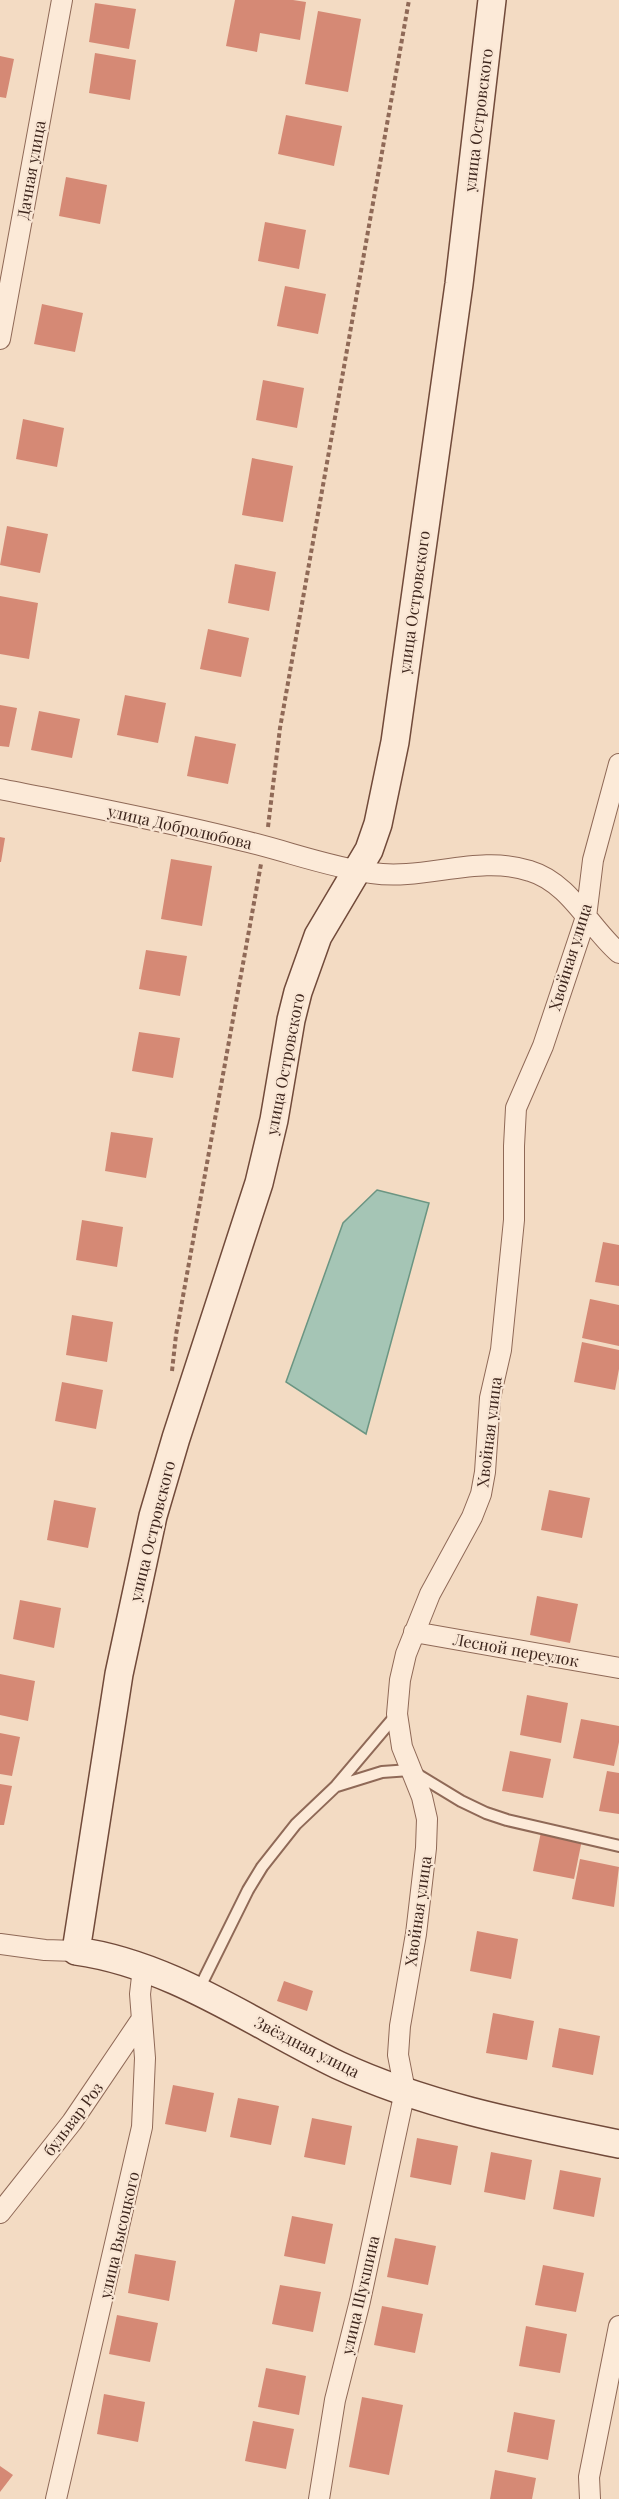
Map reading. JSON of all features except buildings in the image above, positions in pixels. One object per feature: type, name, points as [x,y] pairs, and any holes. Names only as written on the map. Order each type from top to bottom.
[{"type":"street","name":"Дачная улица","points":[[0,339],[62,0]]},
{"type":"street","name":"улица Островского","points":[[76,1951],[113,1709],[153,1516],[259,1183],[274,1120],[291,1020],[301,982],[318,936],[358,871],[378,824],[395,742],[459,284],[492,0]]},
{"type":"street","name":"Хвойная улица","points":[[405,2091],[398,2055],[400,2026],[416,1934],[427,1819],[422,1797],[402,1747],[397,1714],[400,1680],[414,1632],[429,1594],[472,1517],[481,1494],[485,1472],[490,1398],[501,1350],[514,1220],[516,1108],[543,1046],[586,917],[593,860],[619,764]]},
{"type":"street","name":"улица Добролюбова","points":[[0,789],[157,820],[358,871],[394,875],[494,866],[531,871],[548,879],[619,953]]},
{"type":"street","name":"Лесной переулок","points":[[414,1632],[619,1668]]},
{"type":"street","name":"Звёздная улица","points":[[0,1944],[108,1955],[198,1992],[338,2064],[405,2091],[521,2124],[619,2145]]},
{"type":"street","name":"улица Высоцкого","points":[[56,2499],[142,2127],[146,2058],[140,1994],[143,1968]]},
{"type":"street","name":"бульвар Роз","points":[[0,2213],[72,2122],[141,2020]]},
{"type":"street","name":"улица Шукшина","points":[[319,2499],[335,2400],[360,2301],[405,2091]]},
{"type":"street","points":[[590,2499],[589,2477],[619,2326]]},
{"type":"lane","points":[[198,1992],[248,1890],[262,1867],[296,1824],[336,1786],[397,1714]]},
{"type":"lane","points":[[336,1786],[382,1772],[410,1770],[461,1801],[486,1813],[619,1846]]},
{"type":"path","points":[[172,1380],[176,1335],[265,846],[280,728],[409,0]]},
{"type":"shaded area","points":[[377,1190],[429,1203],[366,1434],[286,1382],[343,1223]]}]
